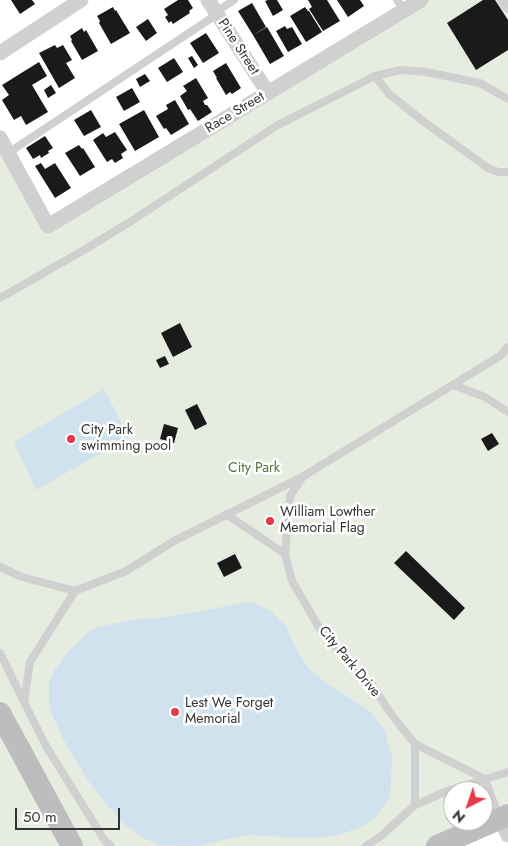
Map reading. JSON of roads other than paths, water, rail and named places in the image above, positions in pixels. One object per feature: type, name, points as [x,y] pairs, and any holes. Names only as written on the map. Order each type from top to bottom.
[{"type":"street","points":[[0,53],[81,0]]},
{"type":"street","name":"Race Street","points":[[8,153],[48,226],[268,93],[401,5],[421,0]]},
{"type":"street","points":[[505,0],[508,5]]},
{"type":"street","name":"Pine Street","points":[[212,6],[268,93]]},
{"type":"street","points":[[0,138],[8,153]]},
{"type":"street","points":[[0,713],[72,846]]},
{"type":"street","points":[[437,846],[505,823]]},
{"type":"lane","points":[[8,153],[210,18],[212,6],[234,0]]},
{"type":"lane","points":[[0,298],[133,220],[276,126],[375,76],[401,70],[426,72],[480,83],[508,100]]},
{"type":"lane","points":[[375,76],[389,94],[427,124],[488,168],[498,172],[508,172]]},
{"type":"lane","points":[[0,567],[22,577],[75,591],[126,571],[174,541],[302,477],[500,356],[508,347]]},
{"type":"lane","points":[[453,385],[485,397],[508,412]]},
{"type":"lane","name":"City Park Drive","points":[[302,477],[290,496],[285,554],[292,581],[320,629],[363,678],[372,685],[391,714],[415,744],[485,779]]},
{"type":"lane","points":[[226,514],[285,554]]},
{"type":"lane","points":[[24,702],[30,662],[75,591]]},
{"type":"lane","points":[[0,652],[46,746],[105,841],[111,846]]},
{"type":"lane","points":[[415,744],[415,805]]},
{"type":"lane","points":[[366,846],[381,836],[415,805],[445,792],[508,772]]},
{"type":"lane","points":[[485,779],[505,823]]},
{"type":"water","name":"City Park swimming pool","points":[[104,389],[129,437],[36,490],[14,442]]},
{"type":"water","points":[[251,602],[271,611],[287,628],[295,647],[309,669],[326,683],[368,710],[384,728],[392,757],[390,798],[374,818],[362,827],[335,836],[300,838],[250,835],[200,846],[160,845],[143,838],[122,822],[91,785],[62,737],[50,709],[49,684],[54,671],[68,652],[97,627]]},
{"type":"place","name":"City Park swimming pool","points":[[71,439]]},
{"type":"place","name":"William Lowther Memorial Flag","points":[[270,521]]},
{"type":"place","name":"Lest We Forget Memorial","points":[[175,712]]},
{"type":"park label","name":"City Park","points":[[254,469]]}]
